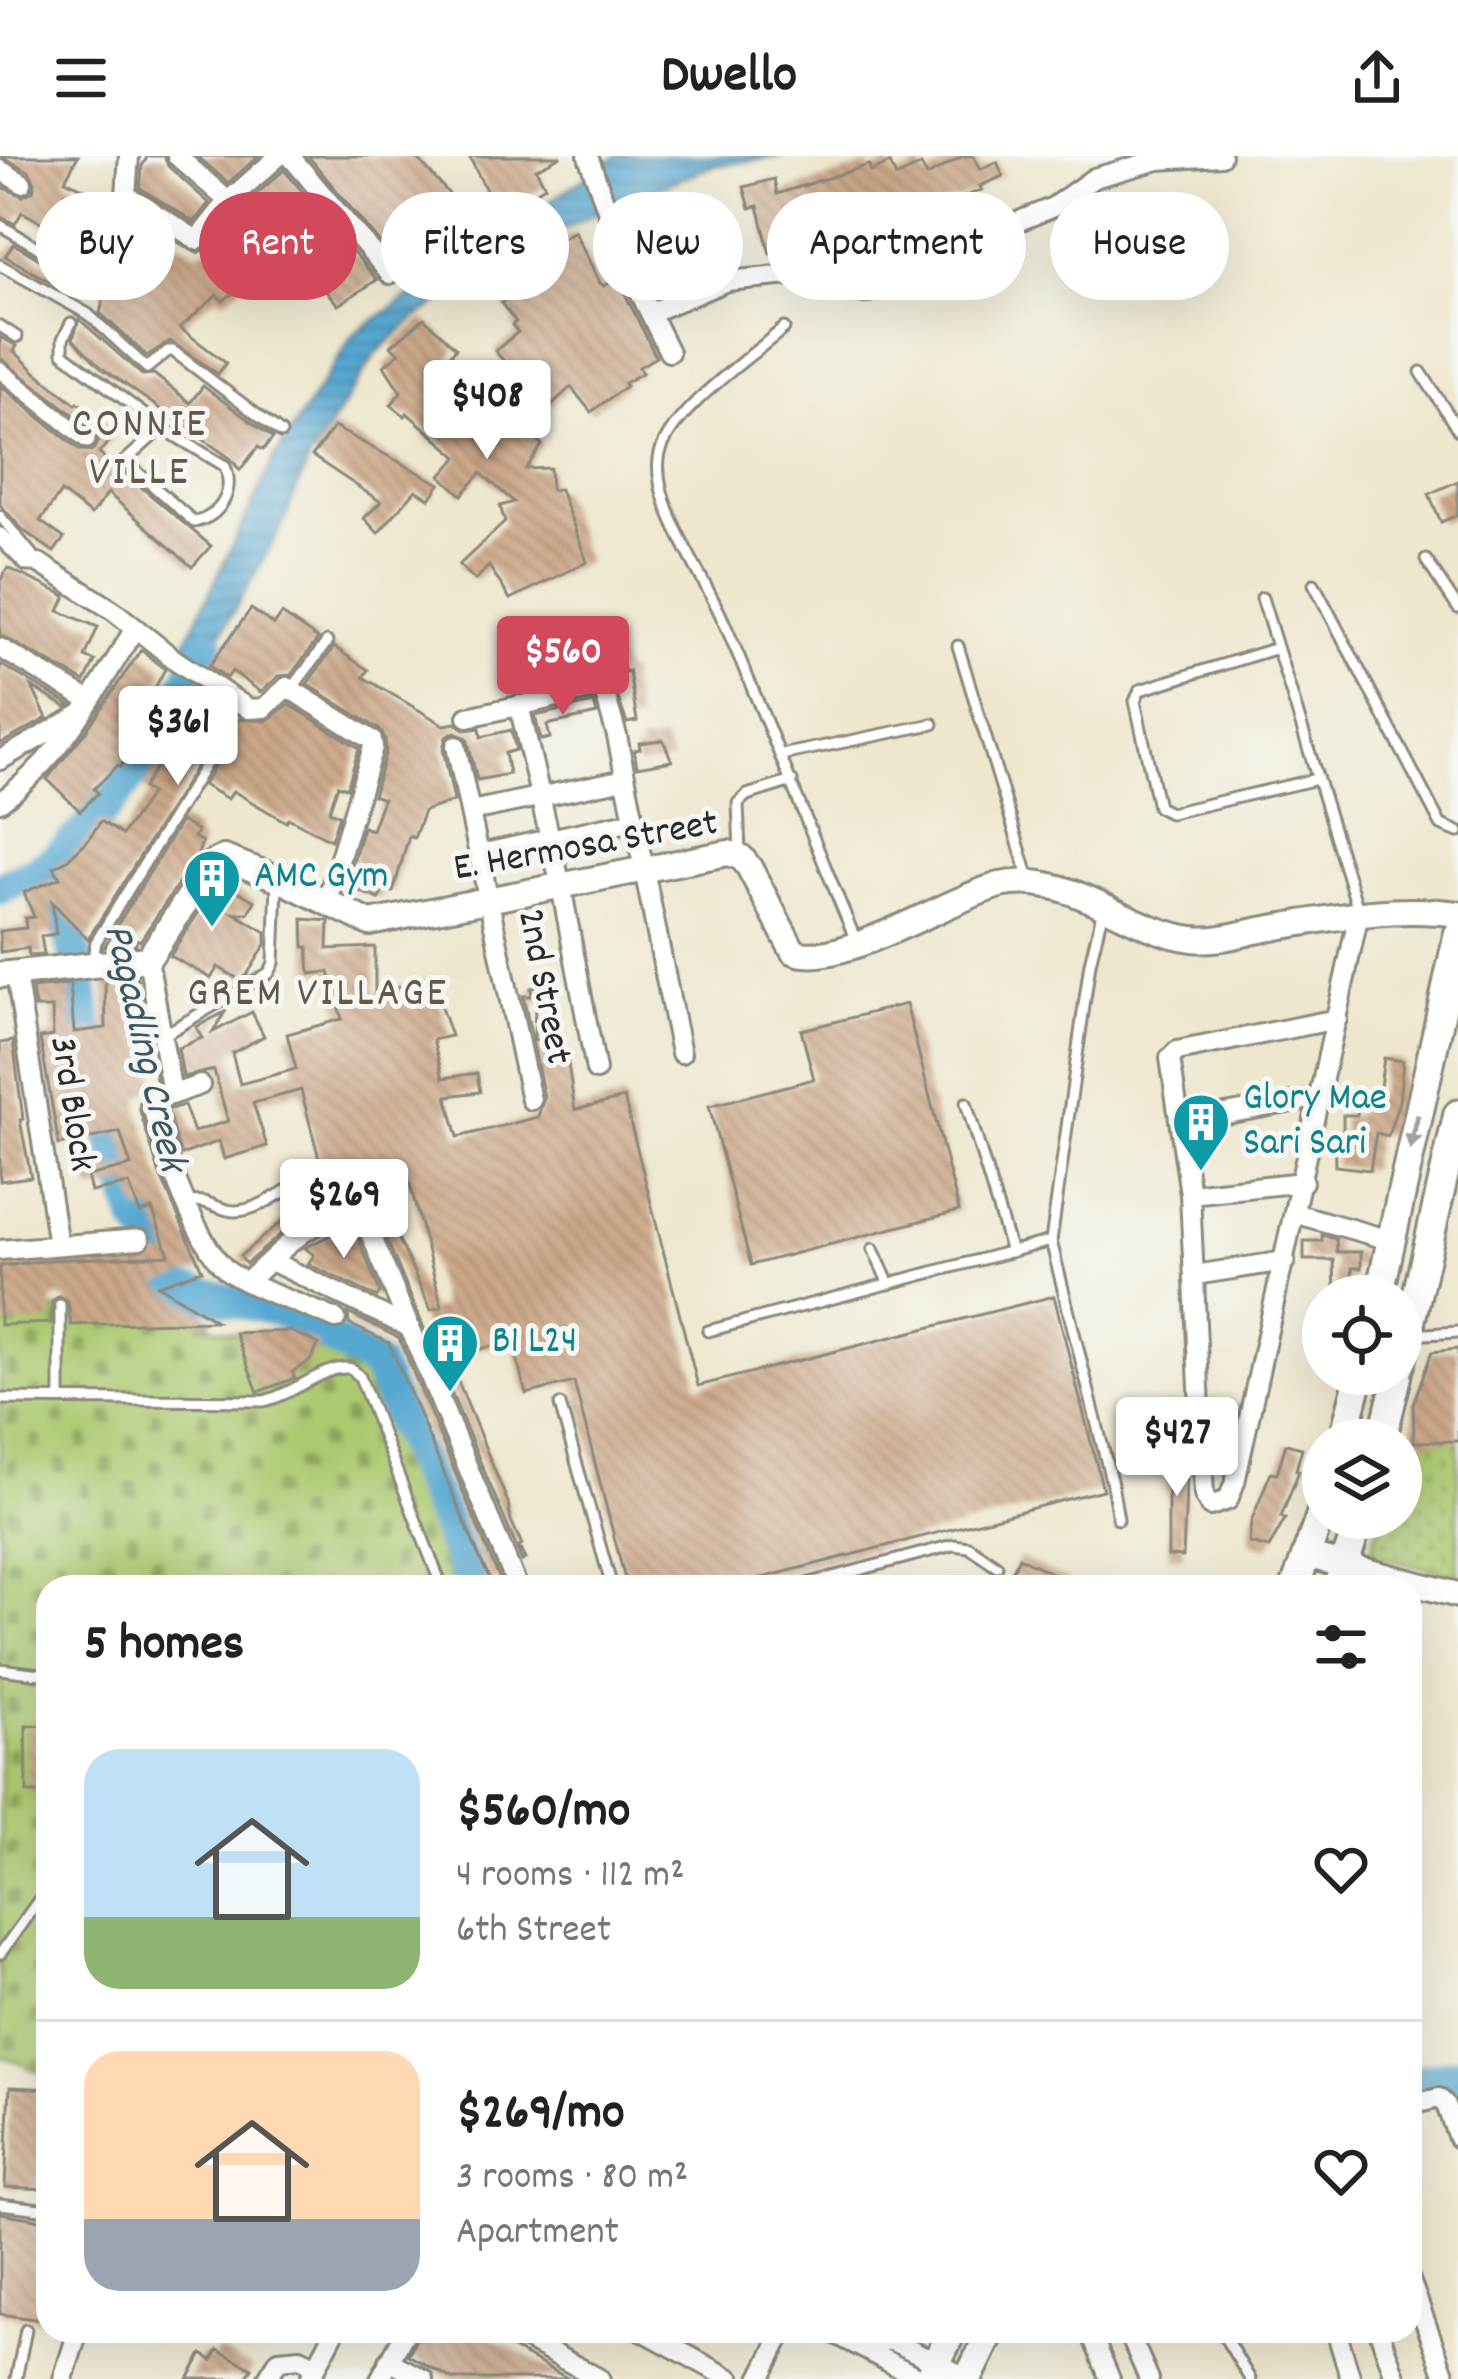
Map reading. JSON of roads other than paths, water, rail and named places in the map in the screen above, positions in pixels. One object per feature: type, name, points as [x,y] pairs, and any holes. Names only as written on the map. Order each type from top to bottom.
[{"type":"main road","points":[[1382,1275],[1458,935]]},
{"type":"main road","points":[[1419,1275],[1458,1114]]},
{"type":"main road","points":[[1300,1575],[1314,1539]]},
{"type":"main road","points":[[1343,1575],[1354,1539]]},
{"type":"main road","points":[[929,2374],[946,2343]]},
{"type":"main road","points":[[968,2379],[985,2343]]},
{"type":"street","points":[[130,156],[126,195],[199,237]]},
{"type":"street","points":[[177,156],[218,192]]},
{"type":"street","points":[[238,192],[279,156]]},
{"type":"street","points":[[290,156],[381,264]]},
{"type":"street","points":[[652,312],[727,281],[831,271],[848,289],[865,293],[895,284],[957,247],[1054,207],[1094,178],[1159,160],[1221,156]]},
{"type":"street","points":[[592,162],[628,268],[668,352]]},
{"type":"street","points":[[0,170],[22,183]]},
{"type":"street","points":[[0,370],[87,440]]},
{"type":"street","points":[[0,536],[27,563],[39,563],[114,610],[174,659],[255,711],[285,687],[373,742],[326,901]]},
{"type":"street","points":[[0,802],[54,755],[134,630]]},
{"type":"street","points":[[0,648],[86,707]]},
{"type":"street","points":[[468,717],[603,687],[681,1053]]},
{"type":"street","points":[[518,705],[561,886],[596,1070]]},
{"type":"street","points":[[0,760],[86,707]]},
{"type":"street","name":"2nd Street","points":[[456,746],[530,1100]]},
{"type":"street","points":[[470,811],[625,779]]},
{"type":"street","points":[[480,854],[633,821]]},
{"type":"street","name":"E. Hermosa Street","points":[[148,959],[218,860],[277,878],[370,923],[728,853],[741,857],[793,951],[811,956],[857,944],[998,885],[1030,882]]},
{"type":"street","points":[[1030,882],[1192,939],[1359,913],[1421,909],[1458,914]]},
{"type":"street","points":[[1337,1019],[1172,1053],[1190,1194],[1204,1495],[1210,1506],[1222,1505],[1235,1482],[1304,1182],[1359,913]]},
{"type":"street","points":[[8,974],[148,959],[172,1094]]},
{"type":"street","name":"3rd Block","points":[[8,974],[58,1245]]},
{"type":"street","points":[[200,1085],[156,1100],[153,1111],[210,1254],[230,1274],[336,1318]]},
{"type":"street","points":[[1181,1121],[1321,1096]]},
{"type":"street","points":[[1190,1194],[1304,1182]]},
{"type":"street","points":[[1297,1214],[1390,1240]]},
{"type":"street","points":[[248,1281],[326,1217],[356,1217],[365,1223],[513,1575]]},
{"type":"street","points":[[0,1250],[140,1239]]},
{"type":"street","points":[[271,1261],[406,1326]]},
{"type":"street","points":[[1195,1275],[1285,1261]]},
{"type":"street","points":[[1309,1556],[1339,1575]]},
{"type":"street","points":[[1422,1589],[1458,1595]]},
{"type":"street","points":[[1422,2102],[1439,2098],[1458,2138]]},
{"type":"street","points":[[1422,2326],[1446,2379]]},
{"type":"street","points":[[63,2379],[74,2343]]},
{"type":"street","points":[[268,2379],[279,2360],[289,2356],[313,2373],[329,2343]]},
{"type":"street","points":[[399,2343],[384,2370],[423,2379]]},
{"type":"street","points":[[533,2343],[600,2379]]},
{"type":"street","points":[[666,2343],[731,2379]]},
{"type":"street","points":[[760,2379],[778,2343]]},
{"type":"street","points":[[852,2343],[896,2366],[968,2379]]},
{"type":"street","points":[[897,2343],[929,2374]]},
{"type":"street","points":[[1095,2343],[1110,2379]]},
{"type":"street","points":[[1133,2343],[1149,2379]]},
{"type":"street","points":[[1340,2343],[1351,2379]]},
{"type":"street","points":[[1382,2343],[1396,2379]]},
{"type":"street","points":[[896,2366],[906,2347]]},
{"type":"lane","points":[[0,225],[36,246]]},
{"type":"lane","points":[[0,265],[88,314],[142,366],[152,368],[164,354],[173,352],[281,434]]},
{"type":"lane","points":[[70,323],[63,353],[228,471],[221,506],[203,520],[194,522],[125,460],[162,428]]},
{"type":"lane","points":[[0,326],[16,337]]},
{"type":"lane","points":[[784,328],[677,421],[658,458],[660,483],[782,755],[857,944]]},
{"type":"lane","points":[[1421,372],[1458,430]]},
{"type":"lane","points":[[0,516],[39,563]]},
{"type":"lane","points":[[1426,560],[1458,608]]},
{"type":"lane","points":[[1314,584],[1441,825],[1458,832]]},
{"type":"lane","points":[[1262,598],[1359,913]]},
{"type":"lane","points":[[291,690],[326,642]]},
{"type":"lane","points":[[958,646],[1030,882]]},
{"type":"lane","points":[[1277,648],[1140,690],[1136,701],[1158,807],[1170,813],[1317,779]]},
{"type":"lane","points":[[782,755],[933,724]]},
{"type":"lane","points":[[82,964],[216,748]]},
{"type":"lane","points":[[741,857],[739,803],[748,795],[792,782]]},
{"type":"lane","points":[[162,1036],[269,973],[274,963],[277,878]]},
{"type":"lane","points":[[1104,906],[1090,963],[1051,1241],[1118,1519]]},
{"type":"lane","points":[[966,1103],[1011,1252]]},
{"type":"lane","points":[[187,1203],[199,1200],[230,1211],[246,1210],[305,1179]]},
{"type":"lane","points":[[707,1331],[1051,1241]]},
{"type":"lane","points":[[873,1249],[889,1284]]},
{"type":"lane","points":[[60,1305],[60,1399]]},
{"type":"lane","points":[[1422,1333],[1458,1332]]},
{"type":"lane","points":[[0,1399],[263,1402],[285,1397],[333,1367],[352,1369],[360,1378],[437,1575]]},
{"type":"lane","points":[[560,1406],[609,1575]]},
{"type":"lane","points":[[840,1575],[953,1545],[969,1547],[997,1566]]},
{"type":"lane","points":[[0,1670],[36,1674]]},
{"type":"lane","points":[[0,1954],[36,1904]]},
{"type":"lane","points":[[0,2204],[36,2208]]},
{"type":"lane","points":[[0,2376],[16,2379],[26,2330]]},
{"type":"lane","points":[[1228,2343],[1250,2379]]},
{"type":"water","points":[[617,156],[783,156],[712,166],[648,192],[593,192],[593,215],[569,227],[569,192],[564,192]]},
{"type":"water","points":[[404,300],[444,300],[377,352],[309,459],[281,528],[202,667],[180,654],[275,457],[354,334]]},
{"type":"waterway","points":[[0,888],[50,862],[99,816],[159,733],[207,644]]},
{"type":"waterway","name":"Pagadling Creek","points":[[51,871],[78,964],[96,1086],[137,1219],[163,1252],[175,1288],[284,1312],[376,1365],[467,1575]]},
{"type":"waterway","name":"Pagadling Creek","points":[[1422,2080],[1458,2073]]},
{"type":"place","name":"AMC Gym","points":[[212,929]]},
{"type":"place","name":"Glory Mae Sari Sari","points":[[1201,1173]]},
{"type":"place","name":"B1 L24","points":[[450,1394]]},
{"type":"district","name":"CONNIE VILLE","points":[[140,451]]},
{"type":"district","name":"GREM VILLAGE","points":[[318,996]]}]
